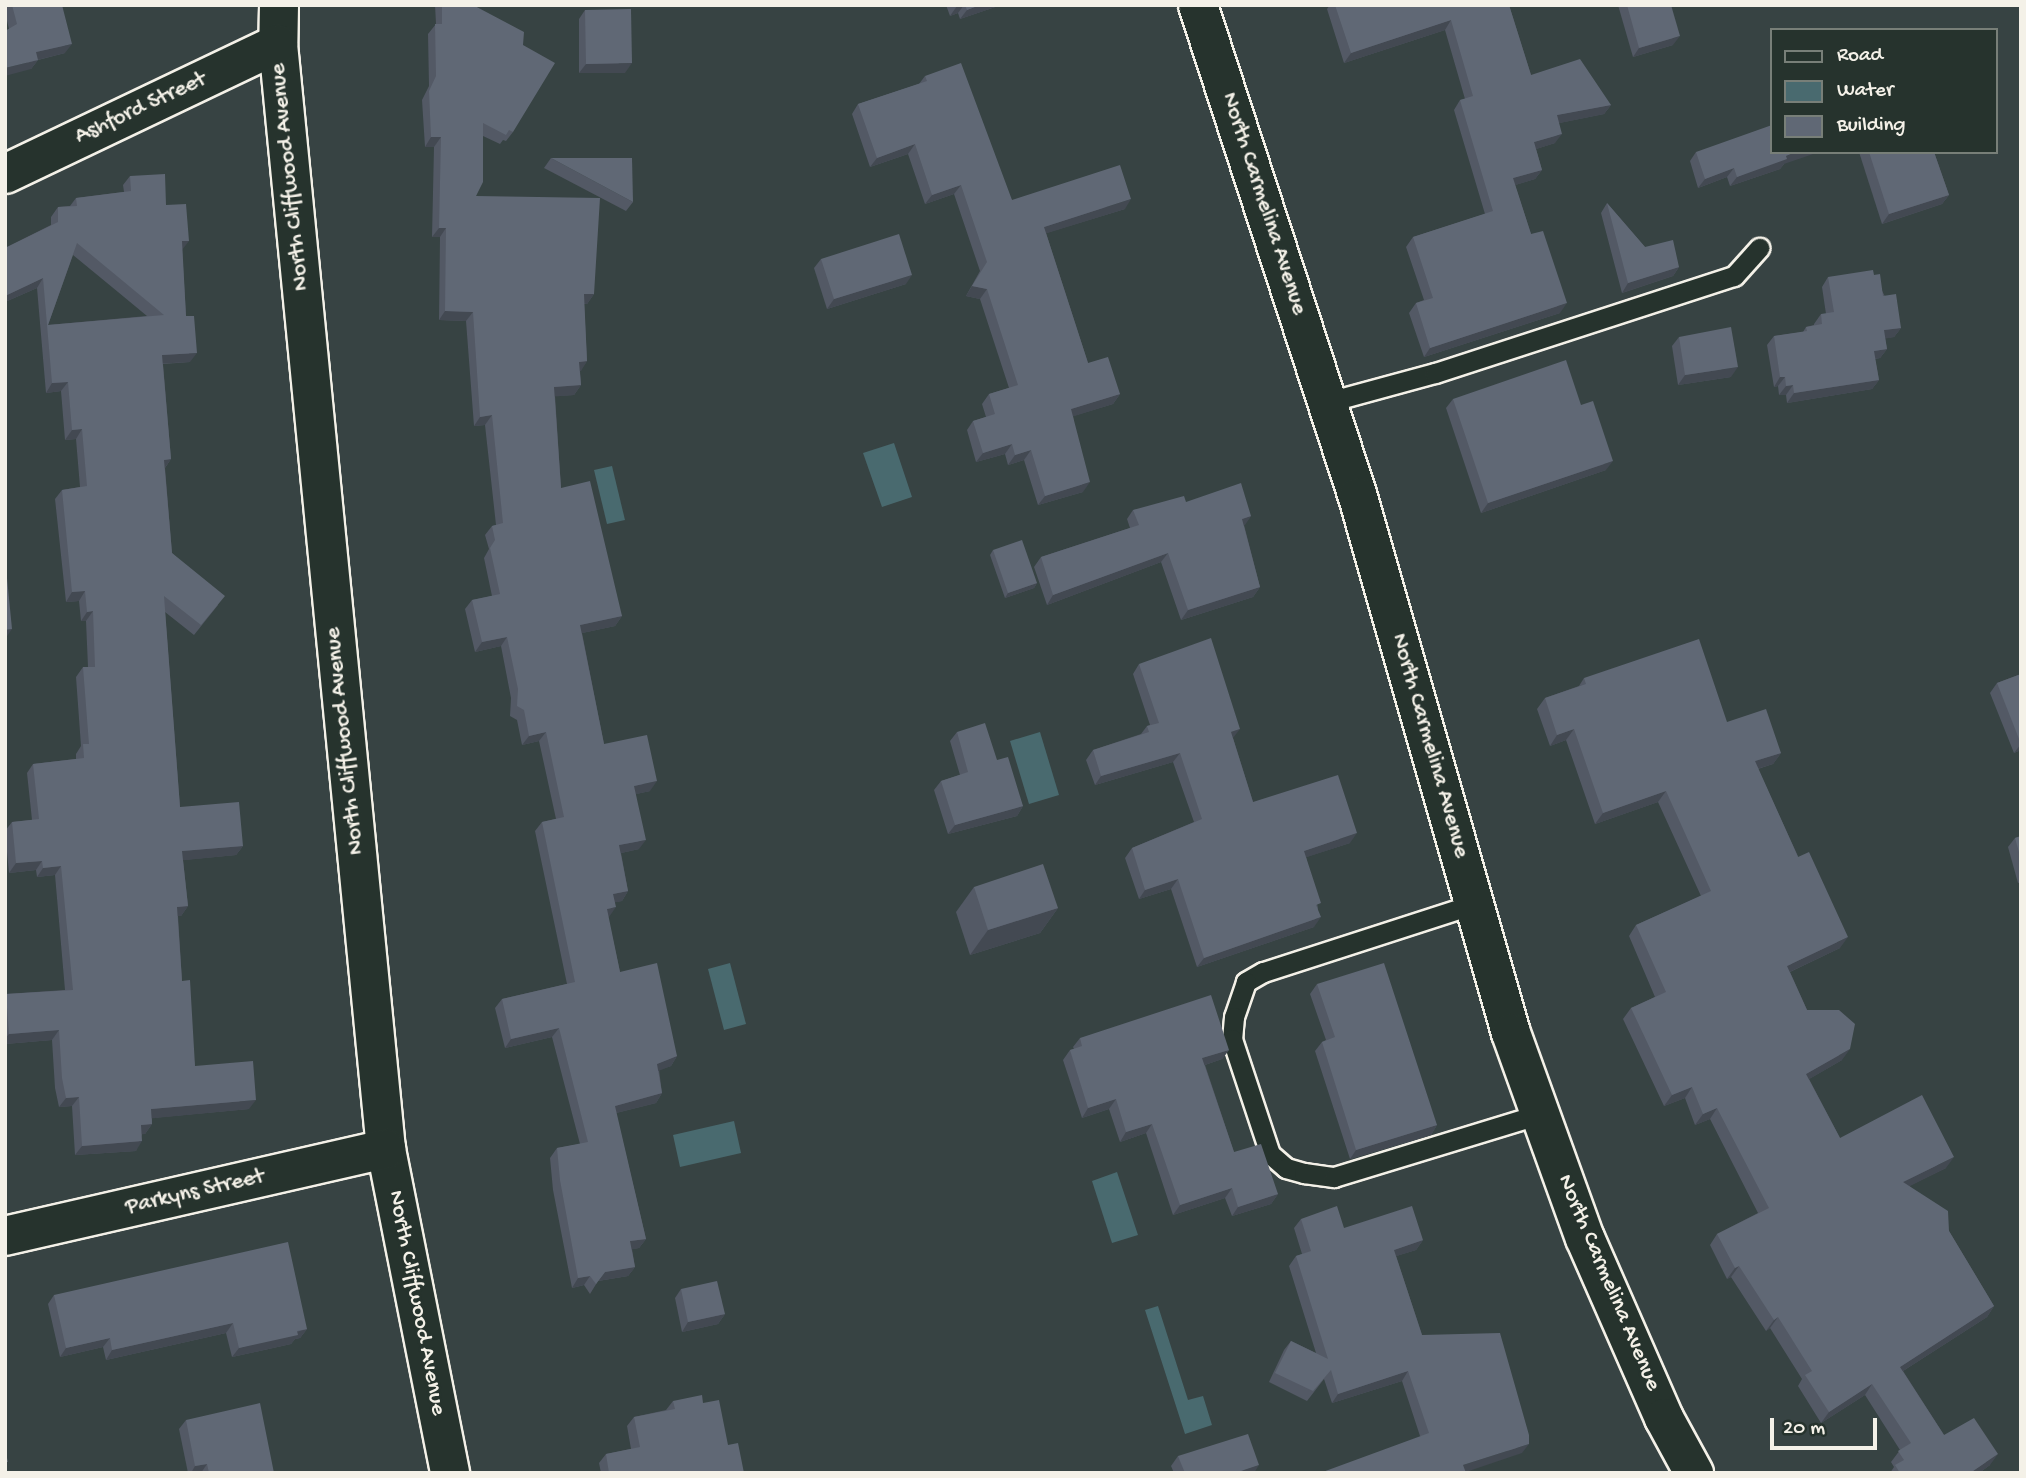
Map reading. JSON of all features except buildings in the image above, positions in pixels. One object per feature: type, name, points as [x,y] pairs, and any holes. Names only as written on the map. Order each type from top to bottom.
[{"type":"street","name":"North Cliffwood Avenue","points":[[279,5],[278,44],[386,1149],[450,1473]]},
{"type":"street","name":"North Carmelina Avenue","points":[[1198,5],[1328,402],[1511,1033],[1585,1238],[1664,1418],[1694,1473]]},
{"type":"street","name":"Ashford Street","points":[[5,174],[278,44]]},
{"type":"street","name":"Parkyns Street","points":[[5,1236],[386,1149]]},
{"type":"lane","points":[[1328,402],[1435,373],[1734,276],[1759,248]]},
{"type":"lane","points":[[1474,904],[1263,972],[1246,982],[1232,1039],[1270,1154],[1286,1168],[1304,1174],[1347,1173],[1540,1114]]},
{"type":"water","points":[[894,443],[912,497],[882,507],[863,453]]},
{"type":"water","points":[[612,466],[625,520],[607,524],[594,470]]},
{"type":"water","points":[[1040,732],[1059,795],[1029,804],[1010,741]]},
{"type":"water","points":[[730,963],[746,1024],[724,1030],[708,969]]},
{"type":"water","points":[[734,1121],[741,1153],[680,1167],[673,1135]]},
{"type":"water","points":[[1117,1172],[1138,1235],[1112,1243],[1092,1181]]},
{"type":"water","points":[[1158,1306],[1188,1400],[1203,1396],[1212,1425],[1185,1434],[1145,1310]]}]
